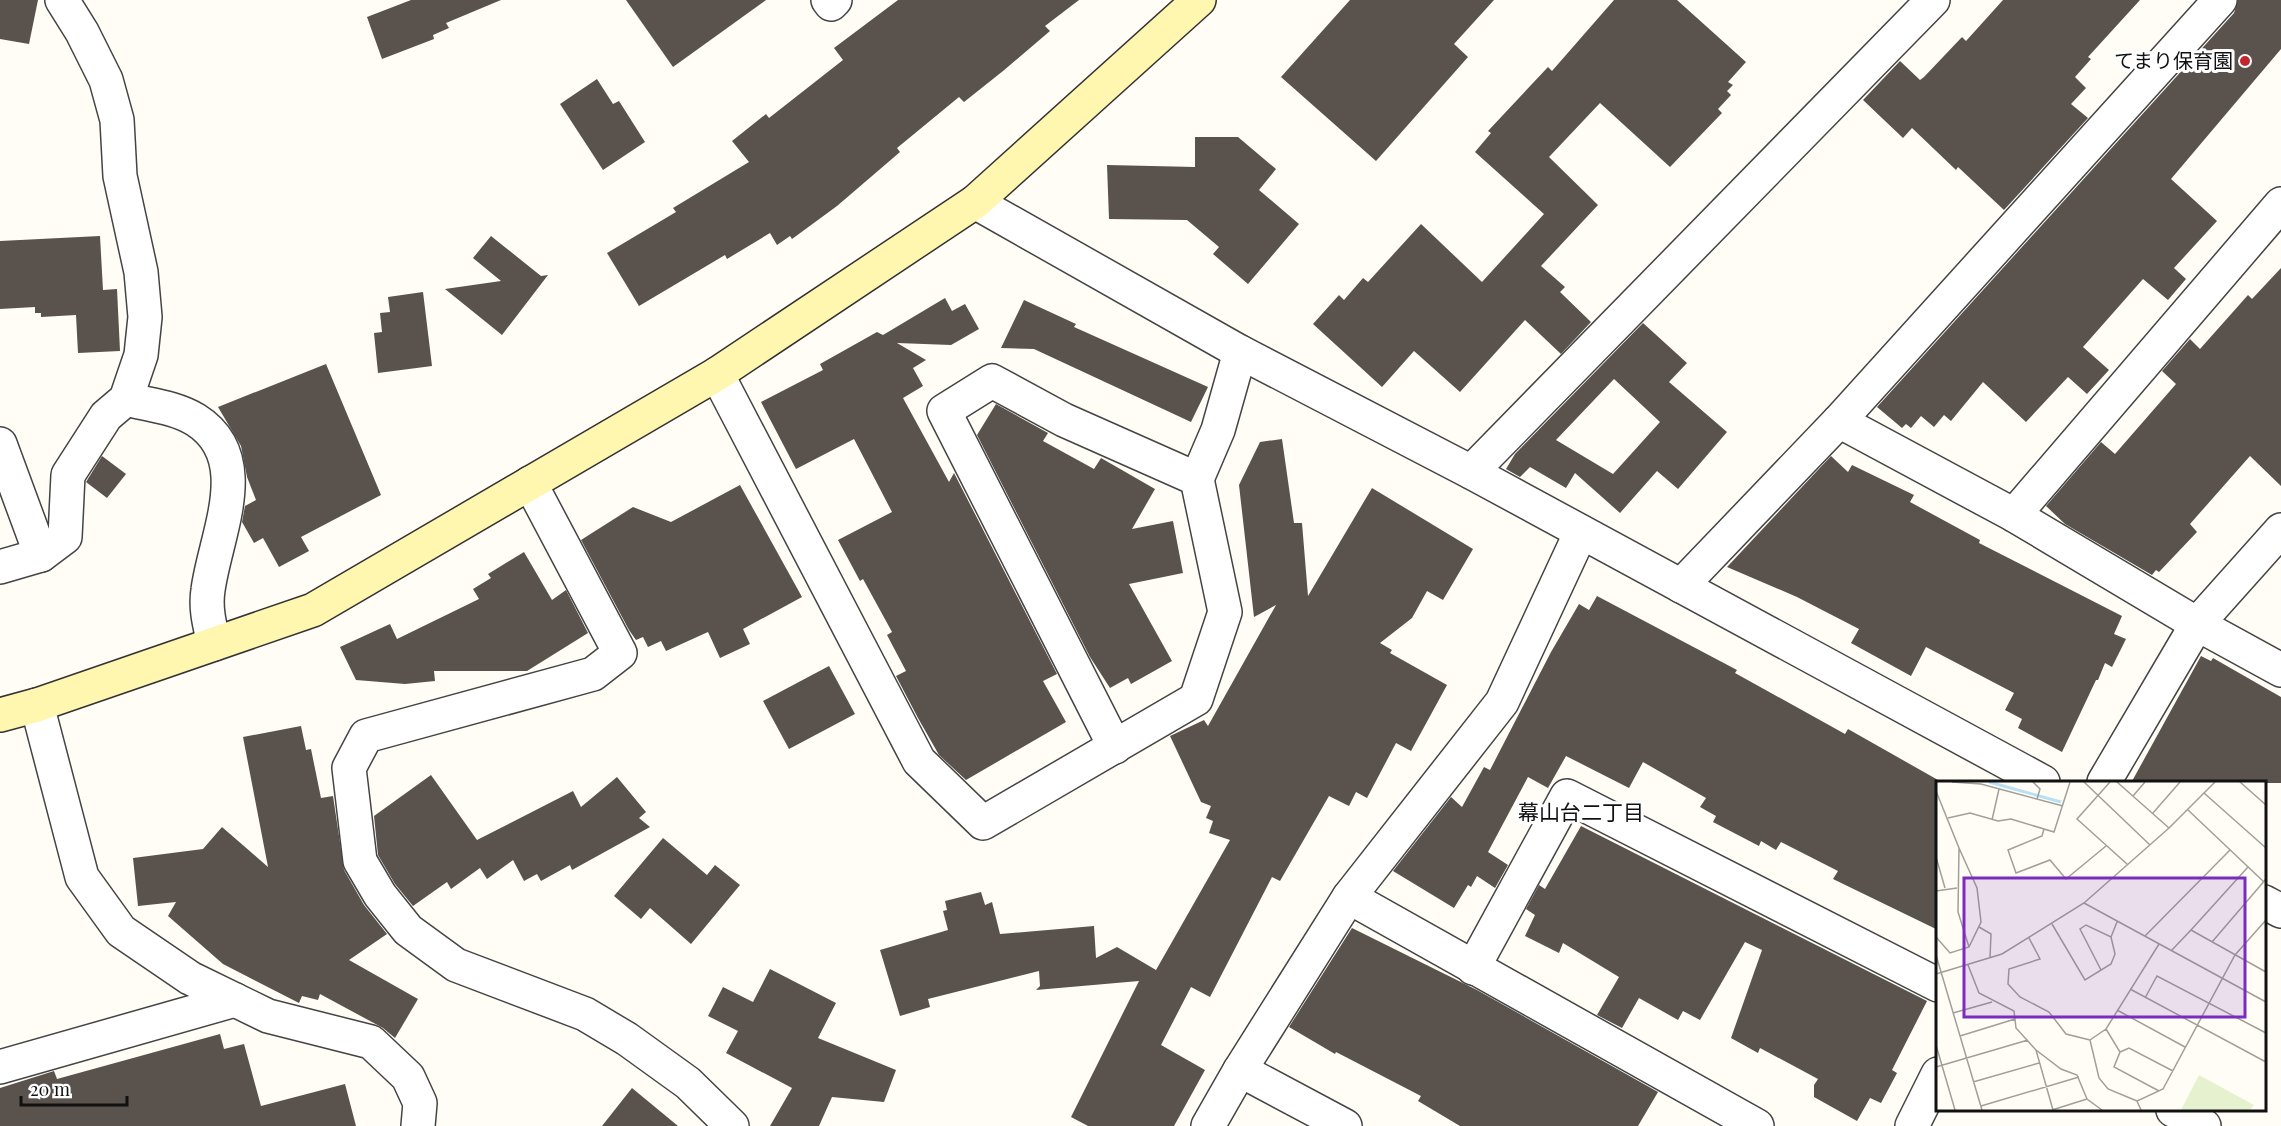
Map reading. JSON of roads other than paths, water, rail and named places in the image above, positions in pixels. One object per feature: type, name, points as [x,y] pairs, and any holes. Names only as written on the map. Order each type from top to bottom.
[{"type":"street","points":[[0,567],[41,555],[65,537],[68,475],[106,416],[126,399],[141,355],[145,317],[141,272],[120,176],[117,120],[106,80],[82,32],[62,0]]},
{"type":"street","points":[[828,0],[831,4],[835,0]]},
{"type":"street","points":[[0,715],[38,705],[314,610],[717,374],[975,202],[1199,0]]},
{"type":"street","points":[[1471,472],[1933,0]]},
{"type":"street","points":[[1681,586],[1839,421],[2220,0]]},
{"type":"street","points":[[975,202],[1240,352],[1471,472],[2039,781]]},
{"type":"street","points":[[2014,515],[2281,204]]},
{"type":"street","points":[[717,374],[920,760],[983,824],[1196,699],[1225,612],[1197,479],[1218,430],[1240,352]]},
{"type":"street","points":[[1115,747],[944,411],[992,381],[1064,420],[1197,479]]},
{"type":"street","points":[[126,399],[171,409],[195,419],[212,433],[225,456],[228,480],[226,506],[207,591],[207,615],[214,644]]},
{"type":"street","points":[[1839,421],[2014,515],[2197,624],[2281,670]]},
{"type":"street","points":[[0,444],[41,555]]},
{"type":"street","points":[[530,483],[620,653],[593,674],[366,736],[349,768],[360,861],[380,895],[408,930],[456,965],[585,1014],[627,1039],[688,1083],[732,1126]]},
{"type":"street","points":[[2105,781],[2197,624],[2281,530]]},
{"type":"street","points":[[1208,1126],[1240,1070],[1349,897],[1502,702],[1581,532]]},
{"type":"street","points":[[38,705],[82,877],[122,931],[190,978],[268,1016],[371,1042],[408,1077],[420,1103],[418,1126]]},
{"type":"street","points":[[1473,968],[1567,796],[1936,984]]},
{"type":"street","points":[[1349,897],[1757,1126]]},
{"type":"street","points":[[2266,903],[2281,911]]},
{"type":"street","points":[[0,1067],[235,1000]]},
{"type":"street","points":[[1240,1070],[1345,1126]]},
{"type":"street","points":[[1912,1126],[1936,1078]]},
{"type":"street","points":[[2175,1111],[2204,1126]]},
{"type":"place","name":"てまり保育園","points":[[2245,61]]},
{"type":"district","name":"幕山台二丁目","points":[[1581,813]]}]
